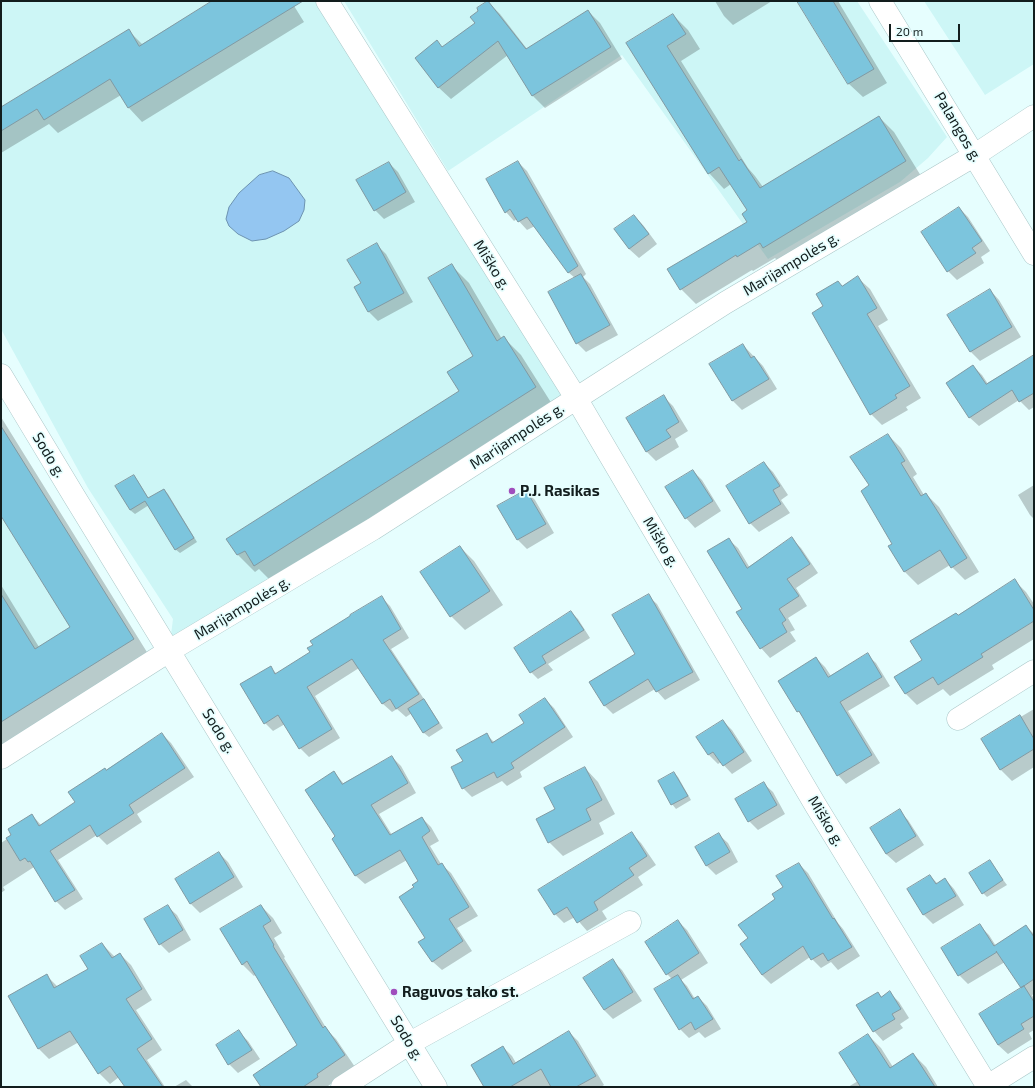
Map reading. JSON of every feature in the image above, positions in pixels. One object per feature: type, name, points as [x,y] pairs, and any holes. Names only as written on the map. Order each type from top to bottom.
[{"type":"street","name":"Miško g.","points":[[327,1],[576,398],[816,806],[987,1087]]},
{"type":"street","name":"Palangos g.","points":[[880,1],[1034,254]]},
{"type":"street","name":"Marijampolės g.","points":[[1,758],[169,651],[373,529],[725,303],[975,155],[1034,116]]},
{"type":"street","name":"Sodo g.","points":[[1,375],[436,1087]]},
{"type":"street","points":[[958,719],[1034,671]]},
{"type":"street","points":[[342,1087],[410,1043],[630,922]]},
{"type":"street","points":[[987,1087],[1034,1057]]},
{"type":"shaded area","points":[[1,1],[327,1],[576,398],[169,651],[173,619],[88,488],[1,329]]},
{"type":"shaded area","points":[[344,1],[857,1],[947,137],[928,158],[900,182],[768,259],[622,55],[448,171]]},
{"type":"shaded area","points":[[924,1],[1034,1],[1034,64],[985,95]]},
{"type":"shaded area","points":[[1,426],[134,639],[1,722]]},
{"type":"water","points":[[273,171],[289,178],[305,200],[304,210],[299,221],[284,231],[266,239],[252,241],[238,234],[229,226],[226,219],[229,207],[239,193],[259,175]]},
{"type":"building","points":[[212,1],[303,1],[128,108],[110,79],[44,120],[37,109],[1,131],[1,107],[129,29],[139,46]]},
{"type":"building","points":[[488,1],[526,49],[588,10],[611,47],[532,96],[498,41],[438,88],[415,58],[437,40],[442,47],[475,23],[470,17],[478,11],[477,8]]},
{"type":"building","points":[[797,1],[833,1],[874,69],[848,84]]},
{"type":"building","points":[[673,14],[686,34],[667,46],[739,161],[741,159],[760,188],[879,116],[906,161],[763,248],[760,243],[737,257],[736,255],[680,290],[667,269],[747,222],[742,214],[747,210],[719,167],[708,174],[626,43]]},
{"type":"building","points":[[518,161],[578,266],[568,273],[527,217],[518,222],[510,209],[505,213],[486,179]]},
{"type":"building","points":[[389,162],[406,192],[374,211],[356,180]]},
{"type":"building","points":[[959,207],[982,241],[972,248],[976,253],[947,272],[921,232]]},
{"type":"building","points":[[634,215],[649,234],[629,249],[614,229]]},
{"type":"building","points":[[377,243],[404,293],[368,312],[354,287],[361,283],[347,260]]},
{"type":"building","points":[[452,264],[497,341],[504,336],[536,387],[254,566],[245,551],[237,555],[226,539],[459,391],[447,372],[473,356],[428,278]]},
{"type":"building","points":[[581,274],[610,325],[576,344],[548,292]]},
{"type":"building","points":[[858,276],[877,308],[867,314],[910,386],[895,395],[897,398],[870,415],[812,313],[823,306],[816,294],[838,281],[842,286]]},
{"type":"building","points":[[990,289],[1012,327],[970,352],[947,315]]},
{"type":"building","points":[[743,344],[751,358],[754,356],[769,379],[732,401],[709,364]]},
{"type":"building","points":[[1034,355],[1034,393],[1019,402],[1012,390],[969,418],[946,383],[973,365],[986,384]]},
{"type":"building","points":[[664,395],[679,422],[666,430],[671,437],[646,452],[626,418]]},
{"type":"building","points":[[1,426],[134,639],[1,722],[1,594],[35,649],[70,627],[1,516]]},
{"type":"building","points":[[888,434],[905,461],[901,463],[921,496],[926,493],[967,558],[951,568],[940,550],[904,572],[888,546],[892,544],[861,491],[869,485],[850,457]]},
{"type":"building","points":[[764,462],[780,486],[773,490],[781,504],[749,524],[726,486]]},
{"type":"building","points":[[693,470],[713,501],[685,519],[665,487]]},
{"type":"building","points":[[134,475],[148,498],[164,489],[194,538],[175,550],[145,501],[130,510],[115,486]]},
{"type":"building","points":[[526,490],[546,524],[517,540],[497,506]]},
{"type":"building","points":[[792,537],[810,564],[787,579],[799,596],[779,609],[786,620],[782,623],[787,632],[760,649],[736,612],[742,609],[707,551],[729,538],[747,568]]},
{"type":"building","points":[[460,546],[490,591],[450,617],[420,572]]},
{"type":"building","points":[[1015,579],[1034,610],[1034,621],[981,654],[983,657],[938,685],[933,677],[905,694],[894,677],[922,660],[910,641],[956,613],[958,615]]},
{"type":"building","points":[[649,594],[693,672],[656,692],[648,679],[604,706],[589,682],[635,654],[612,615]]},
{"type":"building","points":[[382,596],[401,629],[383,640],[419,694],[396,709],[390,699],[382,704],[352,659],[307,687],[332,729],[299,749],[278,715],[264,724],[240,684],[271,666],[275,674],[310,652],[307,648],[313,645],[310,641]]},
{"type":"building","points":[[571,611],[584,630],[542,656],[546,663],[530,673],[514,648]]},
{"type":"building","points":[[868,653],[882,677],[840,702],[872,755],[837,776],[799,711],[797,712],[778,681],[816,657],[828,677]]},
{"type":"building","points":[[545,698],[565,727],[511,763],[514,768],[497,778],[494,772],[462,789],[451,767],[463,761],[456,750],[487,733],[492,743],[524,723],[519,715]]},
{"type":"building","points":[[424,699],[439,723],[423,733],[408,709]]},
{"type":"building","points":[[1020,715],[1034,739],[1034,749],[1000,770],[981,739]]},
{"type":"building","points":[[723,720],[744,752],[723,766],[713,752],[708,755],[696,737]]},
{"type":"building","points":[[162,733],[185,768],[129,805],[134,813],[97,837],[90,825],[50,851],[75,890],[55,902],[30,861],[28,862],[25,858],[20,861],[6,838],[11,835],[8,829],[32,814],[39,826],[75,802],[68,792],[105,768],[106,770]]},
{"type":"building","points":[[392,756],[408,783],[371,805],[390,835],[422,817],[430,831],[422,837],[438,865],[442,863],[469,907],[449,919],[463,941],[432,962],[418,942],[425,938],[399,897],[414,887],[412,885],[418,881],[400,850],[355,876],[332,839],[335,836],[305,790],[334,771],[342,784]]},
{"type":"building","points":[[585,767],[602,800],[586,809],[591,820],[548,843],[536,819],[555,809],[544,788]]},
{"type":"building","points":[[674,772],[688,796],[671,805],[658,781]]},
{"type":"building","points":[[764,782],[777,805],[748,822],[735,799]]},
{"type":"building","points":[[900,809],[916,836],[886,854],[870,828]]},
{"type":"building","points":[[632,832],[647,856],[629,868],[634,875],[594,902],[598,910],[577,923],[567,907],[554,915],[538,890]]},
{"type":"building","points":[[719,833],[730,852],[706,866],[695,847]]},
{"type":"building","points":[[219,852],[234,877],[190,904],[175,879]]},
{"type":"building","points":[[990,860],[1003,880],[982,894],[969,873]]},
{"type":"building","points":[[799,863],[852,947],[828,961],[823,953],[811,960],[803,946],[762,975],[740,944],[748,938],[738,925],[775,899],[772,894],[783,887],[776,876]]},
{"type":"building","points":[[930,875],[936,884],[945,878],[956,896],[923,915],[907,889]]},
{"type":"building","points":[[168,905],[183,930],[159,945],[144,919]]},
{"type":"building","points":[[261,905],[271,921],[263,926],[274,945],[273,946],[323,1028],[325,1026],[345,1055],[317,1074],[318,1077],[303,1087],[261,1087],[253,1075],[297,1045],[247,961],[242,965],[220,929]]},
{"type":"building","points":[[678,920],[699,953],[666,975],[645,942]]},
{"type":"building","points":[[980,924],[994,946],[1026,925],[1034,937],[1034,979],[1021,988],[997,952],[958,976],[941,948]]},
{"type":"building","points":[[102,943],[112,958],[120,953],[142,989],[126,999],[152,1039],[137,1049],[163,1087],[125,1087],[110,1066],[98,1074],[70,1031],[38,1049],[8,996],[47,974],[54,988],[88,969],[80,956]]},
{"type":"building","points":[[613,959],[633,992],[604,1010],[583,978]]},
{"type":"building","points":[[678,975],[693,999],[698,996],[713,1019],[695,1030],[691,1022],[679,1030],[654,989]]},
{"type":"building","points":[[1024,986],[1034,1002],[1034,1016],[1021,1024],[1024,1029],[998,1045],[979,1014]]},
{"type":"building","points":[[890,991],[901,1009],[892,1014],[895,1019],[873,1032],[856,1005],[878,992],[881,997]]},
{"type":"building","points":[[239,1030],[252,1050],[228,1065],[216,1045]]},
{"type":"building","points":[[569,1031],[596,1076],[576,1087],[551,1087],[541,1069],[510,1087],[484,1087],[471,1065],[503,1046],[513,1064]]},
{"type":"building","points":[[868,1034],[890,1068],[913,1053],[935,1087],[859,1087],[860,1086],[839,1053]]},
{"type":"place","name":"P.J. Rasikas","points":[[512,491]]},
{"type":"place","name":"Raguvos tako st.","points":[[394,992]]}]
